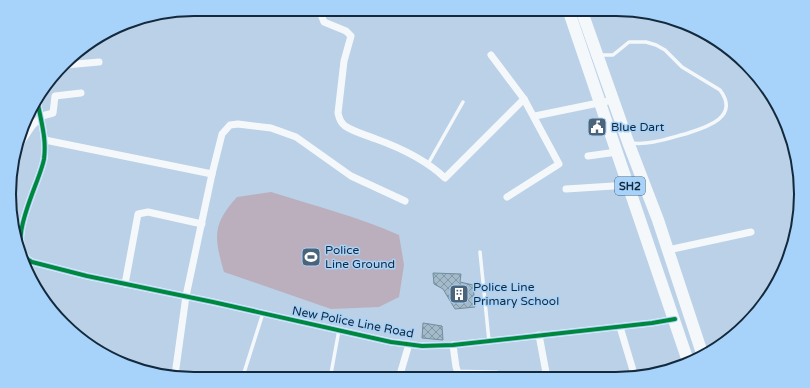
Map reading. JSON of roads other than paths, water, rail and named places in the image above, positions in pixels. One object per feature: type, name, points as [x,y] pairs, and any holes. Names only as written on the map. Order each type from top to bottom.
[{"type":"main road","name":"SH2","points":[[571,16],[607,102],[628,142],[668,250],[701,350]]},
{"type":"main road","name":"SH2","points":[[583,16],[597,55],[617,152],[687,357]]},
{"type":"street","points":[[322,16],[324,22],[346,31],[351,36],[344,61],[338,113],[340,120],[344,125],[352,130],[394,146],[428,164],[445,178],[524,99]]},
{"type":"street","points":[[491,55],[535,116],[559,164],[507,197]]},
{"type":"street","points":[[72,64],[100,62]]},
{"type":"street","points":[[25,137],[32,126],[42,116],[53,113],[55,96],[81,93]]},
{"type":"street","points":[[535,116],[607,102]]},
{"type":"street","points":[[39,106],[45,140],[212,174]]},
{"type":"street","points":[[175,371],[186,296],[212,174],[220,142],[225,129],[230,125],[238,124],[271,128],[296,136],[351,176],[404,201]]},
{"type":"street","name":"New Police Line Road","points":[[21,238],[27,209],[44,160],[45,140]]},
{"type":"street","points":[[588,156],[617,152]]},
{"type":"street","points":[[566,189],[629,185]]},
{"type":"street","points":[[125,284],[138,214],[148,212],[202,224]]},
{"type":"street","points":[[668,250],[751,232]]},
{"type":"street","name":"New Police Line Road","points":[[29,260],[125,284],[339,329],[391,342],[410,344],[454,346],[539,335],[620,327],[675,319]]},
{"type":"street","points":[[620,327],[633,371]]},
{"type":"street","points":[[539,335],[546,372]]},
{"type":"street","points":[[401,372],[410,344]]},
{"type":"street","points":[[454,346],[458,372]]},
{"type":"lane","points":[[597,55],[613,55],[623,45],[635,41],[656,45],[670,55],[682,67],[720,90],[725,96],[726,103],[722,117],[707,127],[658,142],[644,144],[628,142]]},
{"type":"lane","points":[[428,164],[463,102]]},
{"type":"lane","points":[[480,252],[489,341]]},
{"type":"lane","points":[[244,372],[263,313]]},
{"type":"lane","points":[[331,372],[339,329]]},
{"type":"place","name":"Blue Dart","points":[[597,127]]},
{"type":"place","name":"Police Line Ground","points":[[311,257]]},
{"type":"place","name":"Police Line Primary School","points":[[459,294]]}]
